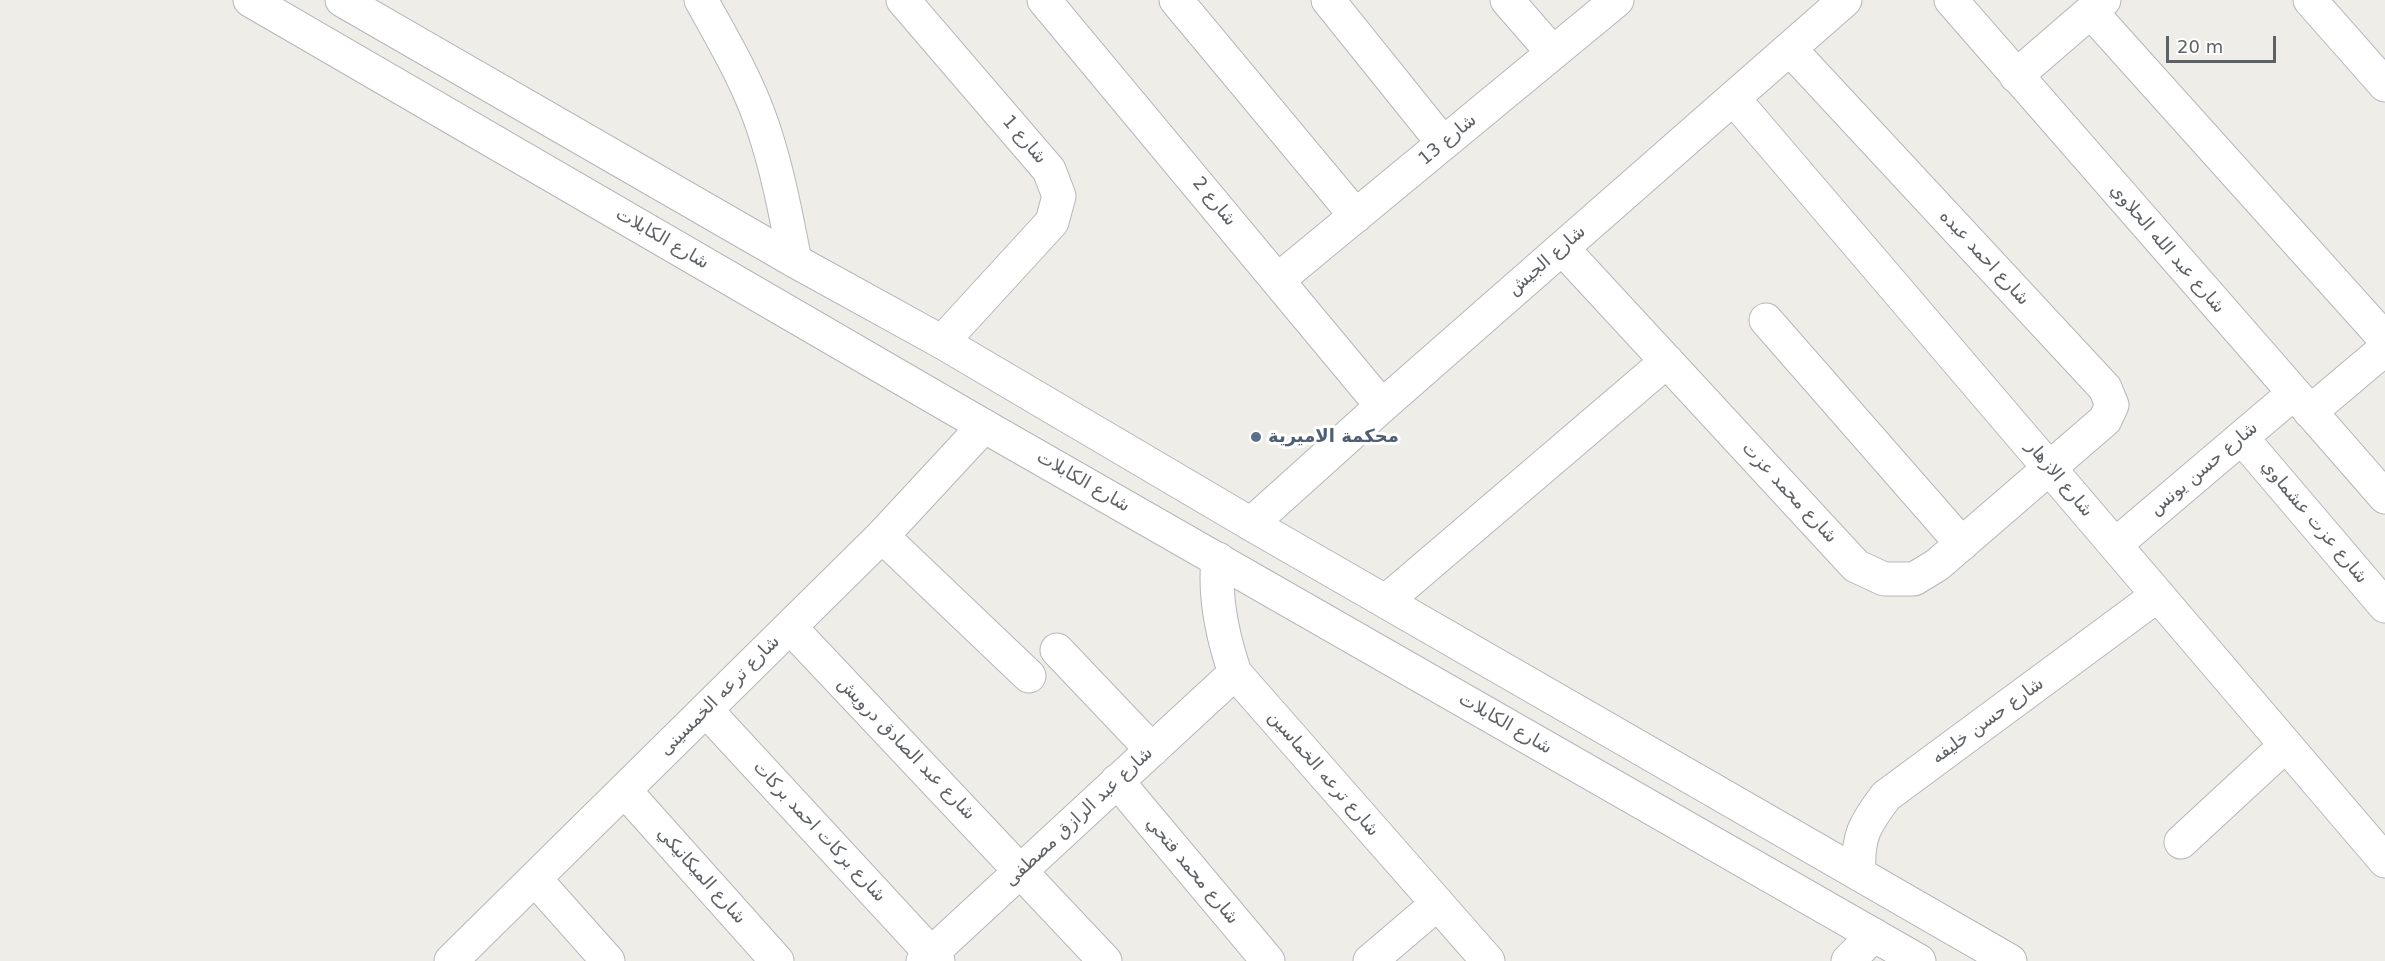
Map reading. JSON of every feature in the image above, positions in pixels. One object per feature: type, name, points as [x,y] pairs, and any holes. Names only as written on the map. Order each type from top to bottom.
[{"type":"street","name":"شارع الكابلات","points":[[250,0],[984,426],[1919,961]]},
{"type":"street","points":[[342,0],[795,261],[942,342],[1251,524],[2010,961]]},
{"type":"street","points":[[701,0],[735,61],[763,126],[782,194],[795,261]]},
{"type":"street","name":"شارع 1","points":[[903,0],[1049,170],[1059,196],[1052,222],[942,342]]},
{"type":"street","name":"شارع 2","points":[[1044,0],[1382,405]]},
{"type":"street","points":[[1176,0],[1356,216]]},
{"type":"street","points":[[1328,0],[1443,143]]},
{"type":"street","points":[[1507,0],[1552,53]]},
{"type":"street","name":"شارع 13","points":[[1279,279],[1617,0]]},
{"type":"street","name":"شارع عبد الله الحلاوي","points":[[1951,0],[2302,403],[2382,488]]},
{"type":"street","points":[[2310,0],[2385,85]]},
{"type":"street","name":"شارع الجيش","points":[[1251,524],[1382,405],[1790,49],[1834,3]]},
{"type":"street","points":[[2016,76],[2097,6],[2385,339]]},
{"type":"street","name":"شارع احمد عبده","points":[[1790,49],[2105,388],[2112,405],[2105,420],[2050,469]]},
{"type":"street","name":"شارع الازهار","points":[[1733,98],[2385,861]]},
{"type":"street","name":"شارع محمد عزت","points":[[1562,248],[1856,566],[1884,579],[1914,579],[1937,565],[2050,469]]},
{"type":"street","points":[[1766,320],[1962,544]]},
{"type":"street","name":"شارع حسن يونس","points":[[2115,545],[2242,438],[2302,403],[2385,349]]},
{"type":"street","points":[[1386,601],[1666,361]]},
{"type":"street","name":"شارع ترعه الخمسينى","points":[[451,961],[882,536],[984,426]]},
{"type":"street","name":"شارع عزت عشماوي","points":[[2242,438],[2385,606]]},
{"type":"street","points":[[882,536],[1029,676]]},
{"type":"street","name":"شارع ترعه الخماسين","points":[[1218,559],[1217,585],[1225,642],[1235,673],[1488,961]]},
{"type":"street","name":"شارع حسن خليفه","points":[[1859,874],[1858,848],[1868,820],[1886,796],[2158,595]]},
{"type":"street","name":"شارع عبد الصادق درويش","points":[[790,627],[1106,961]]},
{"type":"street","points":[[1057,650],[1152,750]]},
{"type":"street","name":"شارع عبد الرازق مصطفى","points":[[930,958],[1235,673]]},
{"type":"street","name":"شارع بركات احمد بركات","points":[[706,710],[930,958]]},
{"type":"street","points":[[2181,842],[2286,745]]},
{"type":"street","name":"شارع محمد فتحي","points":[[1118,781],[1268,961]]},
{"type":"street","name":"شارع الميكانيكي","points":[[625,791],[777,961]]},
{"type":"street","points":[[535,879],[608,961]]},
{"type":"street","points":[[1370,961],[1437,904]]},
{"type":"street","points":[[1848,961],[1874,935]]},
{"type":"place","name":"محكمة الاميرية","points":[[1256,437]]}]
